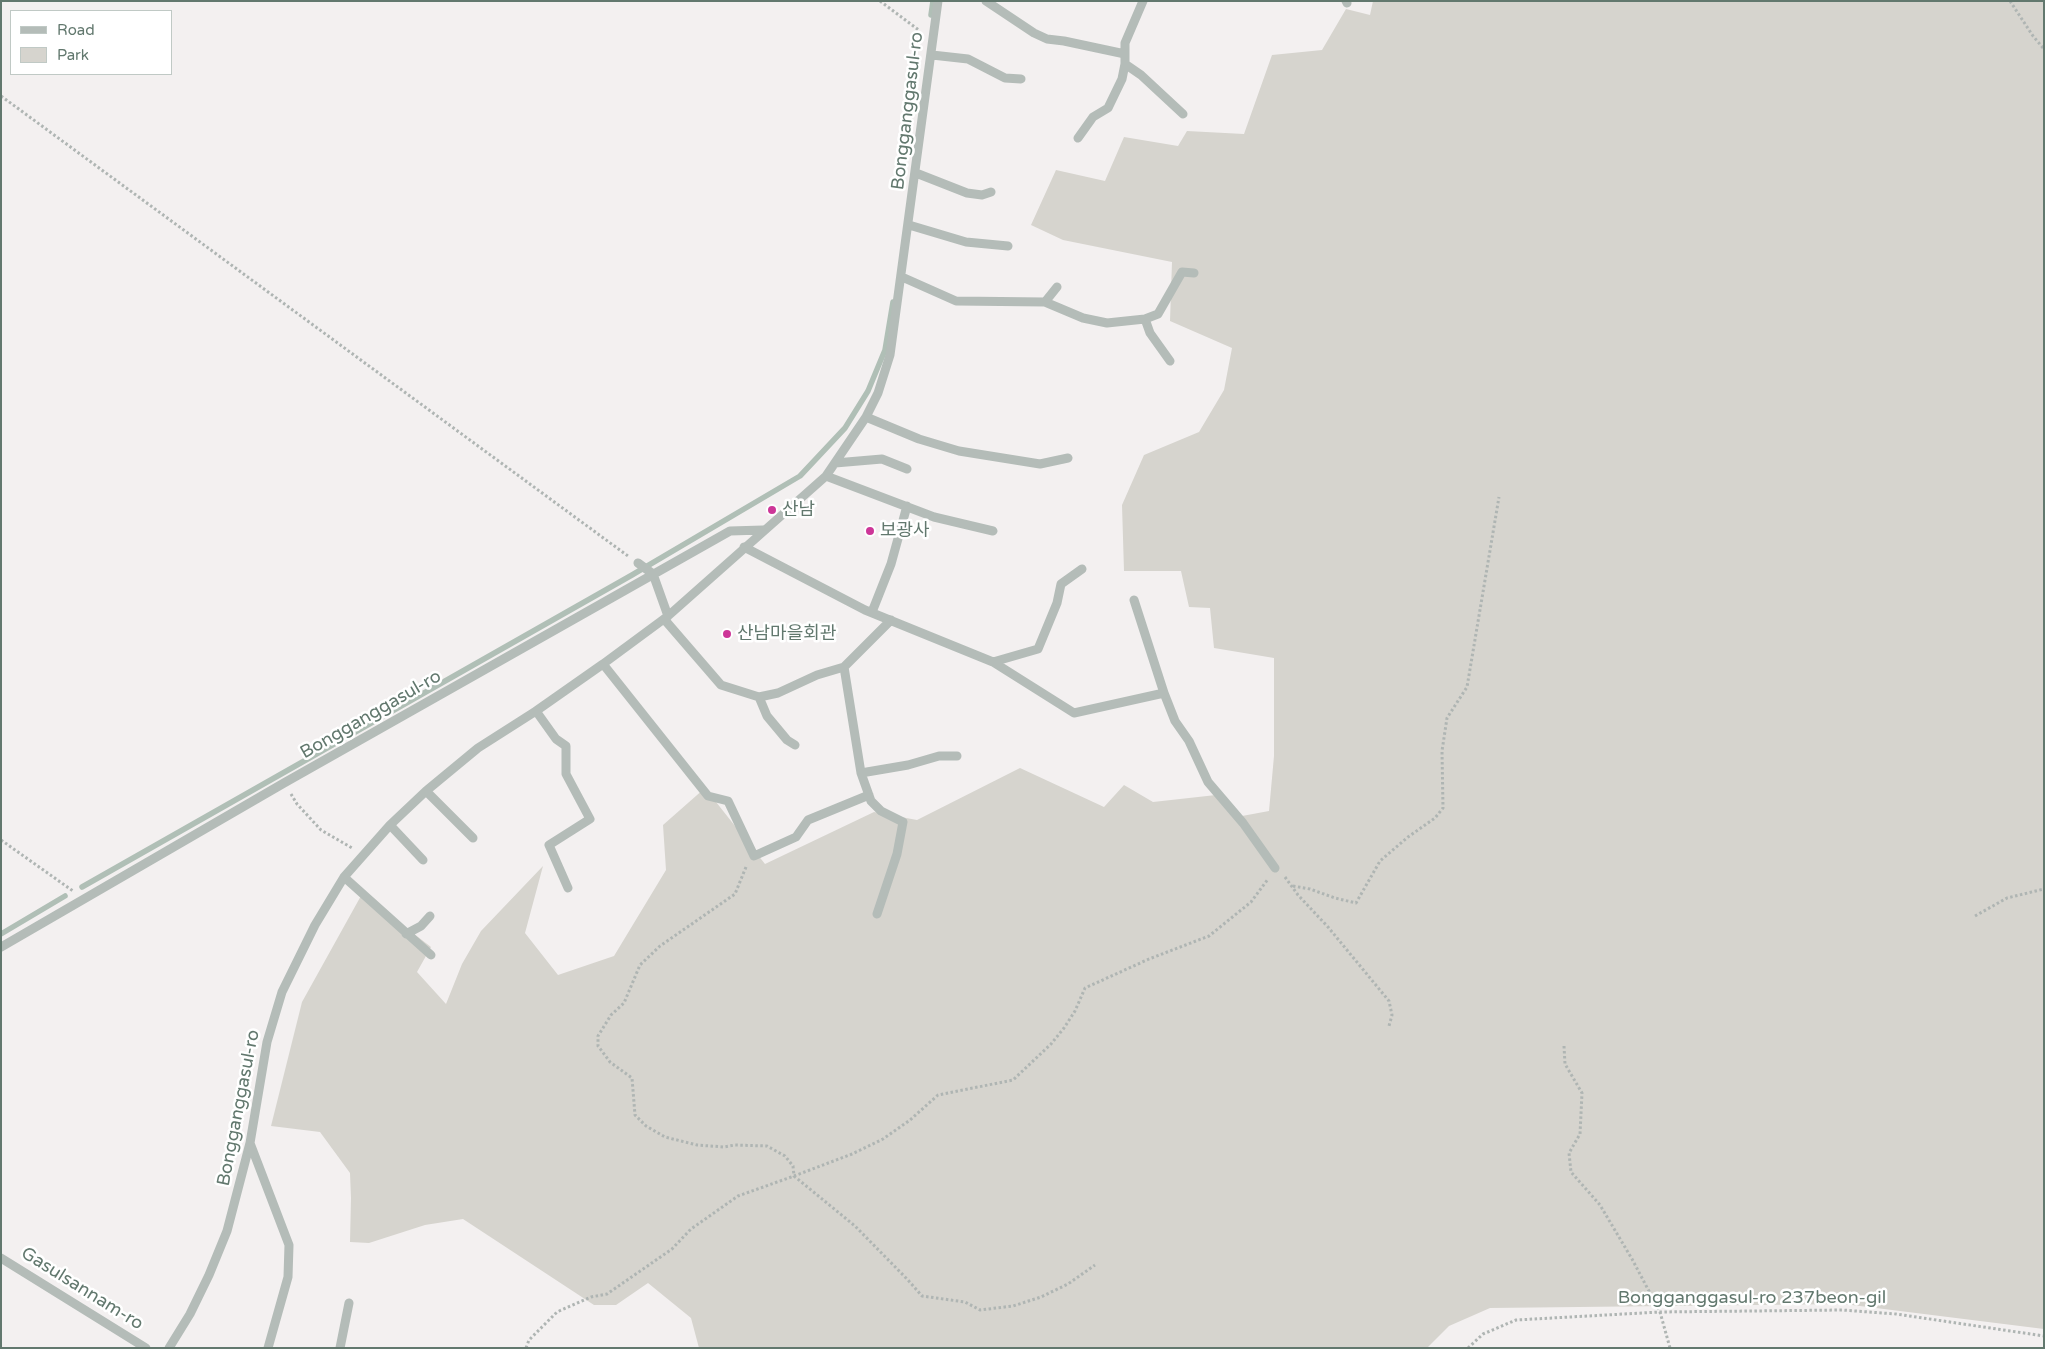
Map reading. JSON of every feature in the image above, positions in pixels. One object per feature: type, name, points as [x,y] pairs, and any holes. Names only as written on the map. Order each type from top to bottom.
[{"type":"street","name":"Bongganggasul-ro","points":[[173,1347],[209,1275],[227,1231],[250,1144],[267,1042],[282,992],[315,925],[344,877],[390,825],[426,790],[478,748],[536,711],[666,618],[826,476],[866,417],[878,393],[890,355],[938,1]]},
{"type":"street","points":[[986,1],[1034,33],[1047,39],[1125,54]]},
{"type":"street","points":[[1078,138],[1093,117],[1108,108],[1122,79],[1125,64],[1125,43],[1143,1]]},
{"type":"street","points":[[932,55],[968,59],[1005,78],[1021,79]]},
{"type":"street","points":[[1125,64],[1141,75],[1183,114]]},
{"type":"street","points":[[916,173],[967,193],[982,195],[991,192]]},
{"type":"street","points":[[909,225],[966,242],[1008,246]]},
{"type":"street","points":[[902,277],[956,301],[1045,302],[1084,318],[1107,323],[1145,319],[1158,314],[1182,272],[1194,273]]},
{"type":"street","points":[[1045,302],[1057,287]]},
{"type":"street","points":[[1145,319],[1150,333],[1170,361]]},
{"type":"street","points":[[866,417],[919,439],[959,451],[1040,464],[1068,458]]},
{"type":"street","points":[[835,463],[882,459],[907,469]]},
{"type":"street","points":[[826,476],[934,517],[993,531]]},
{"type":"street","points":[[872,612],[890,564],[907,506]]},
{"type":"street","name":"Bongganggasul-ro","points":[[1,947],[651,572],[730,531],[763,530]]},
{"type":"street","points":[[744,547],[872,612],[993,662],[1074,713],[1164,692]]},
{"type":"street","points":[[638,563],[651,572],[666,618],[721,685],[759,696],[778,693],[817,675],[844,667],[891,620]]},
{"type":"street","points":[[993,662],[1038,649],[1057,603],[1061,584],[1082,569]]},
{"type":"street","points":[[1134,600],[1175,721],[1189,742],[1208,782],[1244,823],[1275,868]]},
{"type":"street","points":[[603,664],[708,796],[728,801],[754,856],[796,836],[808,820],[870,798]]},
{"type":"street","points":[[844,667],[861,773],[870,798],[881,812],[903,822],[897,854],[877,914]]},
{"type":"street","points":[[759,696],[767,716],[787,740],[795,745]]},
{"type":"street","points":[[536,711],[556,739],[566,746],[566,774],[590,819],[549,845],[568,888]]},
{"type":"street","points":[[861,773],[908,765],[939,756],[957,756]]},
{"type":"street","points":[[426,790],[473,838]]},
{"type":"street","points":[[390,825],[423,860]]},
{"type":"street","points":[[344,877],[431,955]]},
{"type":"street","points":[[406,934],[420,926],[430,916]]},
{"type":"street","points":[[250,1144],[289,1245],[288,1277],[268,1348]]},
{"type":"street","name":"Gasulsannam-ro","points":[[1,1258],[146,1348]]},
{"type":"street","points":[[340,1348],[349,1303]]},
{"type":"path","points":[[880,1],[933,40]]},
{"type":"path","points":[[2010,1],[2033,36],[2044,48]]},
{"type":"path","points":[[1,96],[638,563]]},
{"type":"path","points":[[1292,886],[1310,889],[1356,903],[1380,861],[1408,837],[1435,818],[1443,808],[1442,751],[1446,718],[1467,687],[1499,497]]},
{"type":"path","points":[[284,783],[296,804],[321,830],[364,855]]},
{"type":"path","points":[[1,840],[84,898]]},
{"type":"path","points":[[754,856],[740,879],[735,894],[660,946],[640,965],[624,1003],[611,1015],[598,1036],[598,1046],[610,1062],[632,1078],[635,1115],[646,1126],[666,1137],[698,1145],[724,1148],[735,1145],[768,1146],[785,1156],[793,1166],[794,1176],[855,1226],[922,1296],[965,1302],[980,1310],[1013,1306],[1041,1297],[1068,1284],[1095,1265]]},
{"type":"path","points":[[526,1348],[529,1340],[557,1312],[591,1297],[607,1294],[672,1250],[690,1229],[738,1196],[876,1143],[910,1120],[938,1096],[1013,1080],[1055,1038],[1075,1011],[1086,988],[1148,959],[1209,936],[1251,902],[1275,868],[1286,878],[1389,1001],[1392,1015],[1389,1026]]},
{"type":"path","points":[[1975,916],[2007,898],[2044,889]]},
{"type":"path","points":[[1564,1046],[1565,1064],[1582,1092],[1580,1134],[1569,1153],[1571,1172],[1600,1205],[1632,1259],[1660,1312],[1670,1348]]},
{"type":"path","name":"Bongganggasul-ro 237beon-gil","points":[[1468,1348],[1483,1334],[1516,1320],[1660,1312],[1842,1310],[1896,1314],[2044,1336]]},
{"type":"green space","points":[[1373,1],[2044,1],[2044,1329],[1844,1304],[1490,1308],[1449,1326],[1427,1348],[699,1348],[691,1318],[648,1283],[616,1305],[594,1305],[463,1219],[425,1225],[369,1243],[350,1242],[350,1173],[320,1132],[271,1126],[302,1002],[362,894],[431,947],[417,972],[446,1004],[462,964],[481,931],[543,866],[525,933],[558,975],[614,956],[666,870],[663,825],[705,788],[765,864],[874,812],[917,820],[1020,768],[1104,807],[1124,785],[1153,802],[1216,795],[1242,816],[1269,811],[1274,756],[1274,658],[1214,648],[1210,608],[1189,607],[1181,571],[1124,571],[1122,505],[1144,455],[1199,432],[1224,390],[1232,348],[1170,321],[1172,262],[1063,240],[1031,225],[1056,170],[1105,181],[1124,137],[1178,146],[1187,131],[1244,134],[1272,55],[1322,50],[1346,9],[1370,15]]},
{"type":"waterway","points":[[931,15],[933,1]]},
{"type":"waterway","points":[[82,887],[632,575],[800,476],[845,428],[868,391],[885,350],[893,302]]},
{"type":"waterway","points":[[1,934],[65,896]]},
{"type":"place","name":"산남","points":[[772,510]]},
{"type":"place","name":"보광사","points":[[870,531]]},
{"type":"place","name":"산남마을회관","points":[[727,634]]}]
